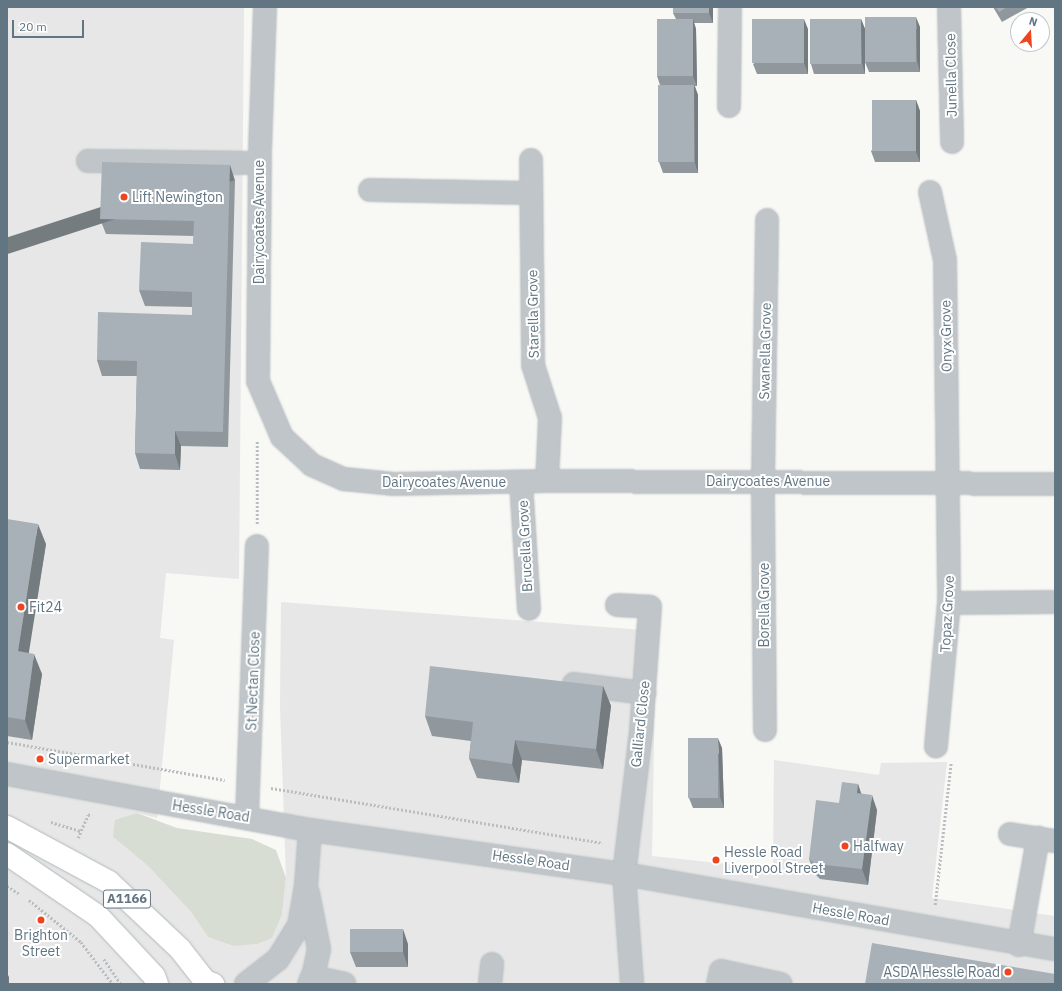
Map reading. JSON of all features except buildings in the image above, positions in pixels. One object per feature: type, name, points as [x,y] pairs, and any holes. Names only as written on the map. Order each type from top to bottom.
[{"type":"main road","name":"A1166","points":[[7,827],[109,882],[180,949],[205,981],[213,984]]},
{"type":"main road","name":"A1166","points":[[7,854],[98,916],[154,976],[157,984]]},
{"type":"street","name":"Dairycoates Avenue","points":[[265,7],[260,163],[258,381],[282,437],[312,465],[344,479],[394,484],[547,481],[948,482],[1055,484]]},
{"type":"street","points":[[729,106],[730,7]]},
{"type":"street","name":"Junella Close","points":[[949,7],[952,142]]},
{"type":"street","name":"Starella Grove","points":[[531,160],[533,365],[550,418],[547,481]]},
{"type":"street","points":[[88,161],[260,163]]},
{"type":"street","points":[[370,190],[531,193]]},
{"type":"street","name":"Onyx Grove","points":[[930,192],[945,260],[948,482]]},
{"type":"street","name":"Swanella Grove","points":[[763,481],[767,220]]},
{"type":"street","name":"Borella Grove","points":[[763,481],[765,730]]},
{"type":"street","name":"Brucella Grove","points":[[521,482],[529,609]]},
{"type":"street","name":"Topaz Grove","points":[[936,746],[949,603],[948,482]]},
{"type":"street","name":"St Nectan Close","points":[[247,817],[257,546]]},
{"type":"street","points":[[949,603],[1055,602]]},
{"type":"street","name":"Galliard Close","points":[[616,605],[650,607],[644,693],[624,874],[632,984]]},
{"type":"street","points":[[551,681],[644,693]]},
{"type":"street","name":"Hessle Road","points":[[7,774],[141,800],[247,817],[310,830],[624,874],[1019,945],[1055,949]]},
{"type":"street","points":[[246,984],[278,959],[299,926],[306,886],[310,830]]},
{"type":"street","points":[[1010,834],[1046,840],[1019,945]]},
{"type":"street","points":[[306,886],[319,949],[311,980],[344,984]]},
{"type":"street","points":[[718,984],[721,971],[781,984]]},
{"type":"path","points":[[257,546],[258,436]]},
{"type":"path","points":[[7,742],[602,843]]},
{"type":"path","points":[[933,930],[952,760],[936,746]]},
{"type":"path","points":[[7,886],[25,896],[81,942],[113,984]]},
{"type":"path","points":[[103,958],[121,984]]},
{"type":"shaded area","points":[[7,7],[244,7],[239,579],[166,573],[160,638],[174,640],[157,818],[137,813],[113,837],[148,866],[191,912],[208,937],[282,914],[286,878],[280,706],[281,602],[656,631],[652,856],[773,869],[774,760],[879,775],[881,763],[947,762],[932,898],[1055,916],[1055,984],[7,984]]},
{"type":"shaded area","points":[[137,813],[177,828],[252,839],[276,850],[286,878],[282,914],[272,938],[257,944],[234,946],[208,937],[191,912],[148,866],[113,837],[115,820]]},
{"type":"place","name":"Lift Newington","points":[[124,197]]},
{"type":"place","name":"Fit24","points":[[21,607]]},
{"type":"place","name":"Supermarket","points":[[40,759]]},
{"type":"place","name":"Halfway","points":[[845,846]]},
{"type":"place","name":"Hessle Road Liverpool Street","points":[[716,860]]},
{"type":"place","name":"Brighton Street","points":[[41,920]]},
{"type":"place","name":"ASDA Hessle Road","points":[[1008,972]]}]
